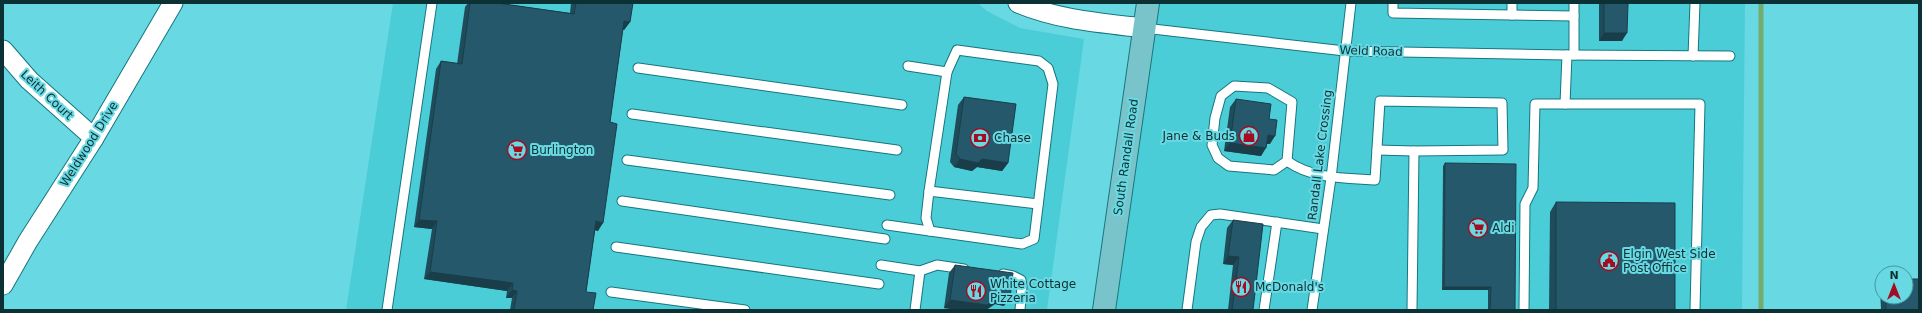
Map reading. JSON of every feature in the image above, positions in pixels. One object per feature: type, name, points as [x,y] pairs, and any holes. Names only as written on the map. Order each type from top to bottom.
[{"type":"main road","name":"South Randall Road","points":[[1104,310],[1148,3]]},
{"type":"street","name":"Weldwood Drive","points":[[3,284],[28,241],[94,138],[173,3]]},
{"type":"street","name":"Weld Road","points":[[1018,3],[1054,16],[1144,28]]},
{"type":"street","name":"Leith Court","points":[[3,50],[29,80],[94,138]]},
{"type":"lane","points":[[387,310],[432,3]]},
{"type":"lane","name":"Randall Lake Crossing","points":[[1312,310],[1331,178],[1344,51],[1351,3]]},
{"type":"lane","points":[[1393,3],[1393,13],[1574,16]]},
{"type":"lane","points":[[1512,3],[1512,15]]},
{"type":"lane","points":[[1566,104],[1574,3]]},
{"type":"lane","points":[[1693,56],[1695,3]]},
{"type":"lane","name":"Weld Road","points":[[1144,28],[1344,51],[1570,56],[1730,56]]},
{"type":"lane","points":[[888,224],[930,231],[1022,244],[1034,238],[1053,84],[1048,68],[1039,61],[957,50],[946,72],[926,218],[930,231]]},
{"type":"lane","points":[[908,66],[946,72]]},
{"type":"lane","points":[[638,68],[902,105]]},
{"type":"lane","points":[[1234,86],[1268,88],[1292,102],[1287,161],[1274,170],[1229,166],[1218,158],[1212,145],[1215,118],[1221,96],[1234,86]]},
{"type":"lane","points":[[1287,161],[1298,168],[1331,178],[1375,180],[1380,101],[1502,103],[1503,150],[1377,150]]},
{"type":"lane","points":[[1524,310],[1525,204],[1533,188],[1535,104],[1700,104],[1695,310]]},
{"type":"lane","points":[[632,114],[896,150]]},
{"type":"lane","points":[[1412,310],[1414,151]]},
{"type":"lane","points":[[627,160],[890,195]]},
{"type":"lane","points":[[929,191],[1038,204]]},
{"type":"lane","points":[[622,201],[885,238]]},
{"type":"lane","points":[[1187,310],[1196,242],[1201,227],[1211,215],[1220,214],[1324,229]]},
{"type":"lane","points":[[1264,310],[1277,222]]},
{"type":"lane","points":[[616,247],[879,284]]},
{"type":"lane","points":[[881,265],[920,271],[937,265],[975,270]]},
{"type":"lane","points":[[915,310],[920,271]]},
{"type":"lane","points":[[990,272],[1013,276],[1021,280],[1020,310]]},
{"type":"lane","points":[[611,292],[745,310]]},
{"type":"shaded area","points":[[393,3],[978,3],[987,11],[1020,28],[1084,39],[1047,310],[346,310]]},
{"type":"shaded area","points":[[1153,3],[1745,3],[1742,310],[1110,310]]},
{"type":"building","points":[[470,3],[497,3],[574,14],[576,3],[633,3],[630,22],[624,21],[610,122],[617,124],[603,223],[596,221],[586,292],[596,293],[593,310],[514,310],[517,291],[512,290],[513,283],[430,272],[437,221],[419,220],[441,61],[462,64]]},
{"type":"building","points":[[1604,3],[1628,3],[1627,33],[1604,33]]},
{"type":"building","name":"Chase","points":[[964,97],[1016,104],[1008,163],[982,159],[978,163],[960,159],[956,154]]},
{"type":"building","name":"Jane & Buds","points":[[1236,99],[1271,104],[1269,119],[1277,120],[1275,136],[1268,135],[1266,148],[1230,143]]},
{"type":"building","name":"Aldi","points":[[1445,163],[1516,164],[1515,310],[1490,310],[1491,287],[1444,287]]},
{"type":"building","name":"Elgin West Side Post Office","points":[[1556,202],[1675,203],[1675,310],[1556,310]]},
{"type":"building","name":"McDonald's","points":[[1233,220],[1263,224],[1253,310],[1232,310],[1239,257],[1228,256]]},
{"type":"building","name":"White Cottage Pizzeria","points":[[955,265],[1013,273],[1010,298],[1001,296],[987,305],[950,300]]},
{"type":"building","points":[[1914,279],[1919,279],[1919,310],[1886,310],[1886,305],[1914,305]]},
{"type":"waterway","points":[[1761,3],[1761,310]]},
{"type":"place","name":"Jane & Buds","points":[[1249,136]]},
{"type":"place","name":"Chase","points":[[980,138]]},
{"type":"place","name":"Burlington","points":[[517,150]]},
{"type":"place","name":"Aldi","points":[[1478,228]]},
{"type":"place","name":"Elgin West Side Post Office","points":[[1609,261]]},
{"type":"place","name":"McDonald's","points":[[1241,287]]},
{"type":"place","name":"White Cottage Pizzeria","points":[[976,291]]}]
